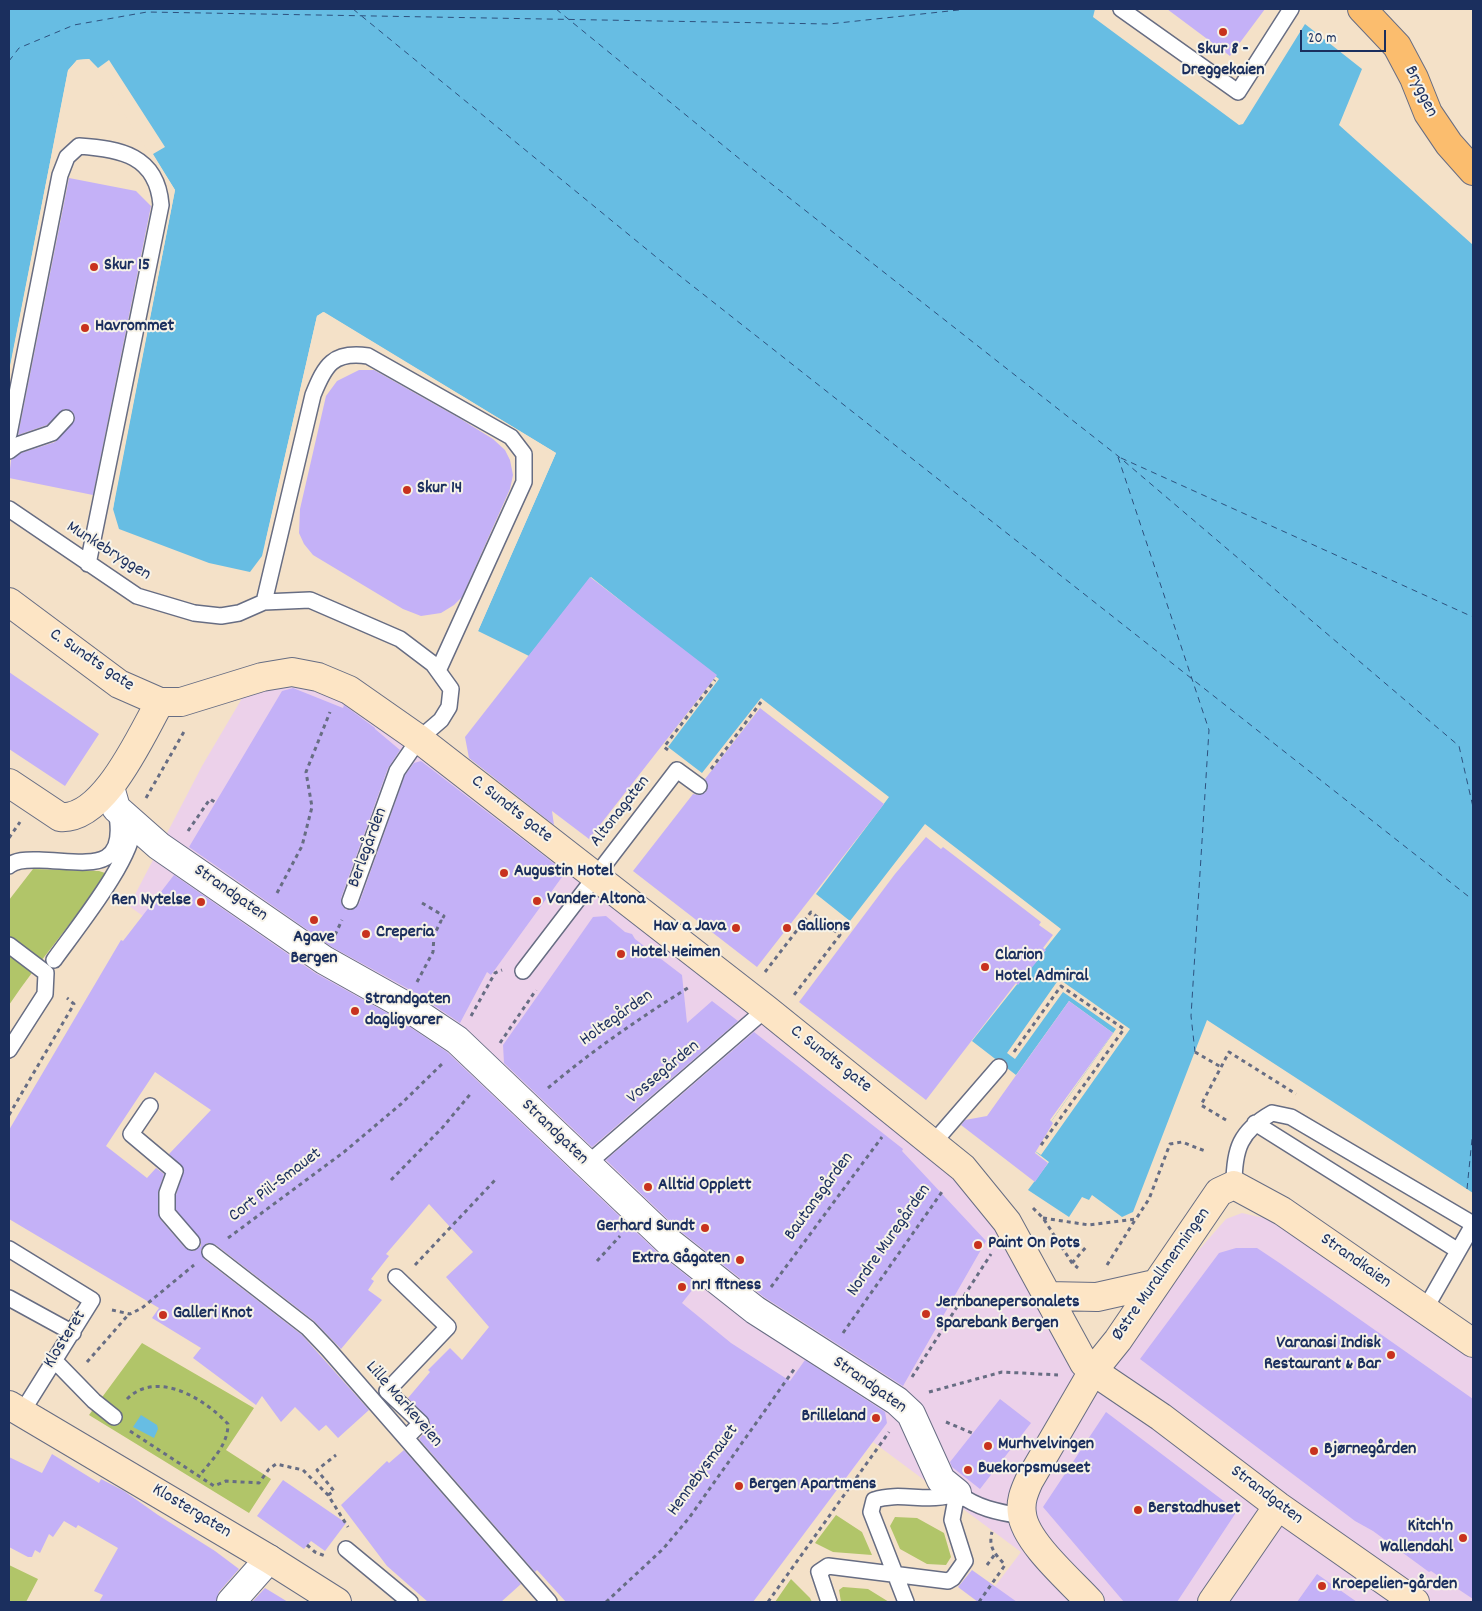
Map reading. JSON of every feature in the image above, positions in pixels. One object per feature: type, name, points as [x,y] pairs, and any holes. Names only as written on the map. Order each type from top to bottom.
[{"type":"main road","name":"Bryggen","points":[[1364,11],[1397,46],[1428,113],[1449,144],[1473,171]]},
{"type":"main road","name":"C. Sundts gate","points":[[9,602],[120,684],[160,702],[181,702],[262,677],[292,672],[318,677],[349,690],[419,739],[764,1007],[934,1142],[963,1168],[992,1201],[1012,1229],[1048,1296]]},
{"type":"main road","points":[[9,783],[60,817],[69,818],[85,811],[119,806],[160,702]]},
{"type":"main road","name":"Østre Murallmenningen","points":[[1022,1516],[1022,1498],[1029,1480],[1093,1371],[1118,1340],[1219,1192],[1234,1185]]},
{"type":"main road","name":"Strandkaien","points":[[1234,1185],[1282,1211],[1473,1343]]},
{"type":"main road","points":[[1093,1371],[1084,1363],[1048,1296],[1097,1297],[1155,1284]]},
{"type":"main road","name":"Strandgaten","points":[[1093,1371],[1162,1417],[1278,1506],[1415,1602]]},
{"type":"main road","name":"Klostergaten","points":[[25,1414],[270,1559],[337,1602]]},
{"type":"main road","points":[[1212,1602],[1278,1506]]},
{"type":"main road","points":[[1022,1516],[1032,1539],[1090,1602]]},
{"type":"street","name":"Strandgaten","points":[[119,806],[172,855],[260,916],[327,953],[457,1040],[669,1242],[755,1310],[897,1401],[911,1414],[941,1480],[957,1492]]},
{"type":"street","points":[[231,1602],[270,1559]]},
{"type":"lane","points":[[1121,9],[1238,92],[1291,9]]},
{"type":"lane","points":[[9,434],[60,175],[67,157],[78,146],[106,148],[127,153],[143,163],[154,177],[160,187],[161,204],[88,564]]},
{"type":"lane","points":[[264,602],[313,395],[321,376],[332,362],[349,353],[368,356],[511,437],[524,454],[524,482],[438,671]]},
{"type":"lane","points":[[9,451],[17,445],[52,433],[66,418]]},
{"type":"lane","name":"Munkebryggen","points":[[9,509],[137,596],[194,613],[221,616],[239,613],[264,602],[310,600]]},
{"type":"lane","name":"Berlegården","points":[[310,600],[400,639],[433,664],[451,689],[449,707],[441,720],[419,739],[397,771],[350,901]]},
{"type":"lane","name":"Altonagaten","points":[[523,971],[677,770],[703,781]]},
{"type":"lane","points":[[9,866],[12,862],[28,860],[98,862],[110,857],[117,845],[120,828],[119,806]]},
{"type":"lane","points":[[54,960],[123,861],[134,831],[119,806]]},
{"type":"lane","points":[[9,944],[46,972],[45,994],[9,1050]]},
{"type":"lane","name":"Vossegården","points":[[586,1164],[764,1007]]},
{"type":"lane","points":[[934,1142],[999,1067]]},
{"type":"lane","name":"Lille Markeveien","points":[[150,1106],[131,1134],[175,1171],[167,1193],[167,1213],[201,1249],[308,1328],[549,1602]]},
{"type":"lane","points":[[1234,1185],[1234,1163],[1238,1147],[1255,1123],[1272,1113],[1291,1117],[1473,1224],[1424,1310]]},
{"type":"lane","points":[[1255,1123],[1457,1250]]},
{"type":"lane","name":"Klosteret","points":[[9,1249],[92,1300],[73,1333],[54,1360],[25,1414]]},
{"type":"lane","points":[[398,1279],[448,1327],[387,1391],[421,1423],[406,1438]]},
{"type":"lane","points":[[9,1298],[73,1333]]},
{"type":"lane","points":[[54,1360],[114,1417]]},
{"type":"lane","points":[[957,1492],[972,1503],[991,1512],[1022,1516]]},
{"type":"lane","points":[[906,1602],[871,1512],[874,1500],[885,1496],[937,1499],[957,1492]]},
{"type":"lane","points":[[829,1602],[819,1572],[828,1566],[948,1581],[953,1578],[965,1562],[952,1520],[957,1492]]},
{"type":"lane","points":[[346,1549],[410,1602]]},
{"type":"path","points":[[671,752],[664,748],[715,680]]},
{"type":"path","points":[[260,916],[274,899],[302,846],[312,807],[306,772],[340,686]]},
{"type":"path","points":[[119,806],[205,694]]},
{"type":"path","points":[[703,781],[761,702]]},
{"type":"path","points":[[172,855],[210,799],[216,803]]},
{"type":"path","name":"Berlegården","points":[[327,953],[350,901]]},
{"type":"path","points":[[406,1006],[433,952],[434,935],[443,922],[444,916],[422,903]]},
{"type":"path","points":[[811,912],[840,935],[764,1007],[811,912]]},
{"type":"path","points":[[457,1040],[496,973],[511,967],[535,978],[536,989],[485,1066]]},
{"type":"path","name":"Holtegården","points":[[544,1092],[586,1057],[646,1014],[717,971]]},
{"type":"path","points":[[1014,1052],[1061,986],[1124,1029],[1039,1148]]},
{"type":"path","points":[[9,1115],[74,1004]]},
{"type":"path","name":"Cort Piil-Smauet","points":[[72,1378],[130,1314],[142,1308],[201,1249],[344,1152],[401,1104],[439,1068],[457,1040]]},
{"type":"path","points":[[1195,1052],[1221,1067]]},
{"type":"path","name":"Bautansgården","points":[[770,1289],[900,1115]]},
{"type":"path","points":[[391,1180],[443,1127],[449,1118]]},
{"type":"path","points":[[1102,1272],[1149,1198],[1170,1144],[1182,1142],[1205,1151]]},
{"type":"path","name":"Nordre Muregården","points":[[844,1333],[939,1194],[963,1168]]},
{"type":"path","points":[[398,1279],[497,1178]]},
{"type":"path","points":[[597,1261],[640,1215]]},
{"type":"path","points":[[1085,1274],[1072,1263],[1044,1218],[1090,1225],[1136,1219]]},
{"type":"path","points":[[912,1378],[995,1248],[1012,1229]]},
{"type":"path","points":[[1072,1263],[1087,1246]]},
{"type":"path","points":[[92,1300],[114,1311],[130,1314]]},
{"type":"path","name":"Hennebysmauet","points":[[606,1602],[662,1548],[689,1518],[797,1364],[802,1341]]},
{"type":"path","points":[[768,1602],[890,1430],[889,1418],[897,1401],[1002,1372],[1058,1375],[1093,1371]]},
{"type":"path","points":[[126,1400],[134,1392],[166,1387],[186,1393],[216,1411],[228,1424],[228,1434],[222,1447],[199,1476]]},
{"type":"path","points":[[114,1417],[131,1432],[214,1486],[226,1480],[259,1483],[268,1469],[276,1464],[303,1470],[328,1495],[347,1523],[349,1535],[346,1549]]},
{"type":"path","points":[[328,1495],[334,1491],[317,1470],[336,1455]]},
{"type":"path","points":[[979,1602],[1005,1565],[995,1554],[989,1543],[992,1528]]},
{"type":"shaded area","points":[[314,673],[949,1169],[1099,1364],[1226,1219],[1242,1213],[1268,1219],[1473,1358],[1473,1602],[983,1602],[1021,1552],[873,1442],[844,1481],[405,1104],[129,906],[202,766],[254,678]]},
{"type":"green space","points":[[33,869],[99,871],[105,873],[9,1005],[9,900]]},
{"type":"green space","points":[[142,1343],[254,1408],[226,1450],[271,1479],[249,1513],[89,1415]]},
{"type":"green space","points":[[836,1515],[862,1532],[872,1555],[833,1552],[815,1543]]},
{"type":"green space","points":[[895,1517],[917,1518],[944,1533],[951,1557],[946,1565],[927,1564],[900,1549],[890,1526]]},
{"type":"green space","points":[[9,1565],[38,1579],[26,1602],[9,1602]]},
{"type":"green space","points":[[791,1579],[810,1598],[812,1602],[775,1602]]},
{"type":"green space","points":[[843,1587],[868,1589],[889,1602],[841,1602],[839,1590]]},
{"type":"water","points":[[9,9],[1095,9],[1093,17],[1239,125],[1243,124],[1305,24],[1362,69],[1339,125],[1473,245],[1473,1193],[1207,1020],[1133,1212],[1122,1217],[1092,1195],[1089,1200],[1082,1197],[1069,1217],[1028,1190],[1049,1162],[1032,1149],[1113,1033],[1069,1001],[1016,1075],[972,1041],[1061,929],[925,824],[850,921],[816,894],[889,797],[761,698],[702,773],[668,747],[719,679],[591,577],[529,656],[478,631],[556,453],[324,312],[317,316],[262,556],[250,572],[209,563],[119,529],[113,509],[115,496],[175,190],[100,71],[89,59],[77,60],[68,71],[9,371]]},
{"type":"water","points":[[141,1415],[157,1425],[158,1429],[154,1438],[133,1427]]},
{"type":"pier","points":[[89,59],[98,68],[109,60],[165,147],[153,154],[175,190],[113,509],[111,507],[113,495],[173,191],[98,72],[88,62],[78,63],[71,72],[11,371],[9,373],[68,70],[77,60]]},
{"type":"pier","points":[[323,312],[556,453],[478,631],[476,630],[553,454],[324,315],[320,318],[268,544],[265,544],[317,316]]},
{"type":"pier","points":[[1059,979],[1130,1029],[1041,1155],[1032,1149],[1116,1029],[1063,992],[1015,1059],[1007,1053]]},
{"type":"building","name":"Skur 8 - Dreggekaien","points":[[1167,9],[1265,9],[1230,56]]},
{"type":"building","points":[[69,178],[136,191],[151,206],[93,495],[9,478],[11,460],[21,453],[55,442],[75,420],[73,412],[64,409],[47,425],[18,435]]},
{"type":"building","name":"Skur 14","points":[[359,370],[374,370],[459,418],[493,439],[505,450],[510,460],[513,475],[510,489],[462,597],[454,605],[441,613],[421,616],[403,609],[313,555],[304,544],[299,533],[300,509],[326,396],[337,381]]},
{"type":"building","points":[[590,577],[717,675],[589,839],[552,811],[554,825],[469,758],[465,737]]},
{"type":"building","points":[[9,672],[99,734],[65,786],[9,749]]},
{"type":"building","points":[[293,688],[343,708],[344,705],[400,750],[388,768],[341,898],[341,903],[346,910],[352,910],[359,904],[405,775],[414,763],[421,761],[561,869],[562,877],[491,975],[487,972],[460,1023],[414,992],[332,947],[189,847],[282,691]]},
{"type":"building","points":[[760,708],[884,804],[757,967],[633,871],[693,794],[698,795],[706,792],[708,786],[705,779]]},
{"type":"building","name":"Clarion Hotel Admiral","points":[[926,837],[941,849],[943,847],[1041,922],[1039,925],[1053,935],[1043,948],[1046,950],[1018,985],[1016,983],[926,1100],[799,1002],[895,874]]},
{"type":"building","points":[[174,875],[315,973],[398,1019],[447,1052],[658,1253],[697,1284],[682,1303],[731,1343],[790,1381],[805,1360],[885,1412],[887,1423],[753,1602],[566,1602],[537,1570],[535,1572],[419,1439],[430,1426],[430,1421],[408,1398],[430,1372],[428,1370],[450,1348],[462,1360],[489,1327],[446,1277],[473,1252],[429,1204],[386,1254],[389,1256],[371,1279],[374,1281],[368,1290],[382,1300],[341,1349],[314,1321],[216,1245],[207,1243],[201,1250],[204,1259],[302,1335],[369,1410],[338,1438],[326,1425],[319,1431],[295,1407],[281,1422],[262,1396],[256,1405],[193,1358],[201,1348],[152,1318],[159,1308],[9,1219],[9,1130],[121,940],[123,941]],"holes":[[[155,1072],[211,1110],[169,1154],[184,1169],[176,1195],[176,1210],[201,1240],[201,1246],[194,1251],[185,1248],[160,1219],[158,1193],[164,1174],[156,1168],[147,1178],[106,1146]]]},
{"type":"building","points":[[606,916],[625,932],[632,934],[635,939],[682,975],[687,1023],[712,1001],[738,1021],[592,1147],[504,1063],[503,1045],[593,917]]},
{"type":"building","name":"Clarion Hotel Admiral","points":[[1069,1001],[1113,1033],[1050,1120],[1053,1123],[1035,1153],[1048,1163],[1035,1182],[961,1125],[965,1120],[987,1116]]},
{"type":"building","points":[[754,1032],[903,1149],[902,1151],[986,1241],[903,1386],[764,1297],[679,1230],[606,1160]]},
{"type":"building","points":[[1236,1248],[1257,1248],[1473,1399],[1473,1599],[1431,1571],[1429,1572],[1373,1531],[1355,1521],[1140,1359],[1219,1253]]},
{"type":"building","name":"Murhvelvingen","points":[[1000,1399],[1031,1423],[980,1489],[952,1467],[950,1462]]},
{"type":"building","name":"Berstadhuset","points":[[1106,1412],[1237,1511],[1177,1602],[1124,1602],[1043,1507]]},
{"type":"building","points":[[404,1450],[521,1584],[501,1602],[428,1602],[387,1566],[341,1505],[387,1461],[389,1463]]},
{"type":"building","points":[[52,1454],[99,1483],[101,1479],[124,1491],[239,1569],[219,1592],[216,1602],[99,1602],[103,1595],[94,1591],[118,1548],[78,1525],[76,1528],[64,1521],[53,1537],[49,1534],[40,1553],[35,1550],[32,1557],[28,1557],[9,1547],[9,1457],[42,1473]]},
{"type":"building","points":[[283,1480],[346,1523],[325,1551],[311,1541],[304,1549],[257,1516]]},
{"type":"building","points":[[972,1570],[1017,1602],[978,1602],[958,1587]]},
{"type":"building","name":"Kroepelien-gården","points":[[1317,1574],[1357,1602],[1297,1602]]},
{"type":"building","points":[[265,1588],[288,1602],[252,1602]]},
{"type":"ferry route","points":[[353,9],[661,261],[1473,900]]},
{"type":"ferry route","points":[[556,9],[741,160],[1118,456],[1459,746],[1473,807]]},
{"type":"ferry route","points":[[9,61],[19,48],[74,25],[147,12],[829,24],[968,9]]},
{"type":"ferry route","points":[[1118,457],[1209,730],[1191,1016],[1195,1052]]},
{"type":"ferry route","points":[[1121,458],[1473,617]]},
{"type":"ferry route","points":[[1467,1189],[1473,1129]]},
{"type":"place","name":"Skur 8 - Dreggekaien","points":[[1223,32]]},
{"type":"place","name":"Skur 15","points":[[94,267]]},
{"type":"place","name":"Havrommet","points":[[85,328]]},
{"type":"place","name":"Skur 14","points":[[407,490]]},
{"type":"place","name":"Augustin Hotel","points":[[504,873]]},
{"type":"place","name":"Vander Altona","points":[[537,901]]},
{"type":"place","name":"Ren Nytelse","points":[[201,902]]},
{"type":"place","name":"Agave Bergen","points":[[314,920]]},
{"type":"place","name":"Hav a Java","points":[[736,928]]},
{"type":"place","name":"Gallions","points":[[787,928]]},
{"type":"place","name":"Creperia","points":[[366,934]]},
{"type":"place","name":"Hotel Heimen","points":[[621,954]]},
{"type":"place","name":"Clarion Hotel Admiral","points":[[985,967]]},
{"type":"place","name":"Strandgaten dagligvarer","points":[[355,1011]]},
{"type":"place","name":"Alltid Opplett","points":[[648,1187]]},
{"type":"place","name":"Gerhard Sundt","points":[[705,1228]]},
{"type":"place","name":"Paint On Pots","points":[[978,1245]]},
{"type":"place","name":"Extra Gågaten","points":[[740,1260]]},
{"type":"place","name":"nr1 fitness","points":[[682,1287]]},
{"type":"place","name":"Jernbanepersonalets Sparebank Bergen","points":[[926,1314]]},
{"type":"place","name":"Galleri Knot","points":[[163,1315]]},
{"type":"place","name":"Varanasi Indisk Restaurant & Bar","points":[[1391,1355]]},
{"type":"place","name":"Brilleland","points":[[876,1418]]},
{"type":"place","name":"Murhvelvingen","points":[[988,1446]]},
{"type":"place","name":"Bjørnegården","points":[[1314,1451]]},
{"type":"place","name":"Buekorpsmuseet","points":[[968,1470]]},
{"type":"place","name":"Bergen Apartmens","points":[[739,1486]]},
{"type":"place","name":"Berstadhuset","points":[[1138,1510]]},
{"type":"place","name":"Kitch'n Wallendahl","points":[[1463,1538]]},
{"type":"place","name":"Kroepelien-gården","points":[[1322,1586]]}]
